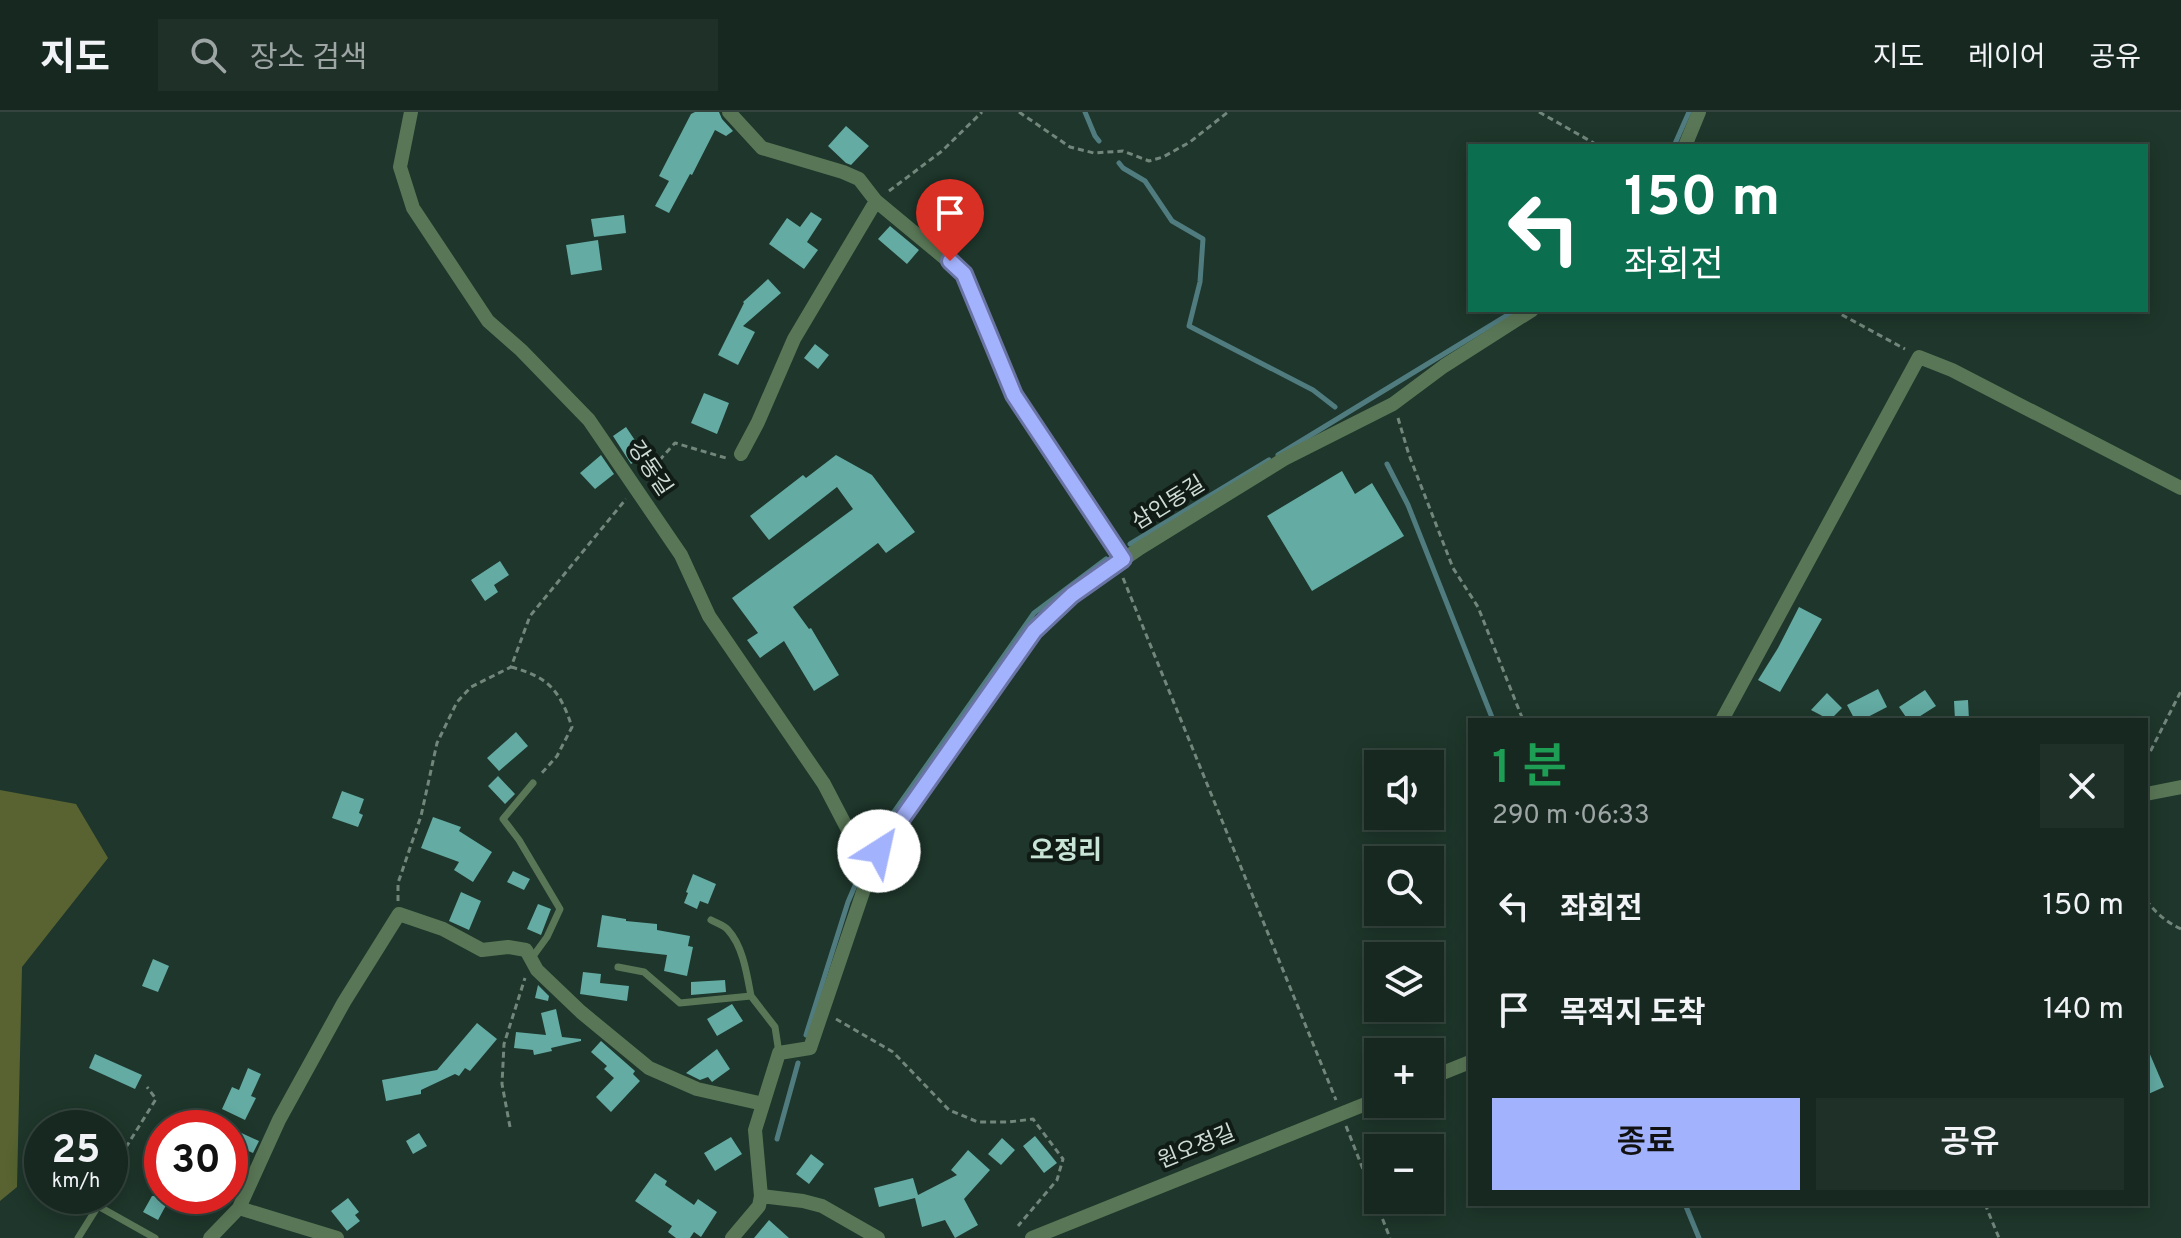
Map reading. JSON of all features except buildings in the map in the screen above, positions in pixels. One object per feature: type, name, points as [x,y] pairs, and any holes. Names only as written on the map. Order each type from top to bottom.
[{"type":"street","name":"강동길","points":[[411,112],[400,167],[413,208],[488,321],[589,420],[681,555],[709,616],[824,784],[849,832],[879,851]]},
{"type":"street","points":[[729,112],[762,148],[859,179],[876,201],[964,274],[1014,395],[1120,561]]},
{"type":"street","points":[[1686,144],[1699,112]]},
{"type":"street","points":[[741,454],[794,339],[876,201]]},
{"type":"street","name":"삼인동길","points":[[779,1053],[810,1048],[879,851],[1034,631],[1072,595],[1120,561],[1284,459],[1393,404],[1444,366],[1529,312]]},
{"type":"street","points":[[1723,718],[1919,357],[1952,370],[2181,488]]},
{"type":"street","points":[[2148,794],[2181,787]]},
{"type":"street","points":[[248,1188],[279,1120],[344,1002],[399,914],[443,929],[482,950],[508,947],[526,950],[537,970],[581,1012],[649,1068],[697,1089],[763,1104]]},
{"type":"street","points":[[732,1238],[759,1206],[761,1196],[755,1130],[779,1053]]},
{"type":"street","points":[[1444,1072],[1468,1063]]},
{"type":"street","name":"원오정길","points":[[1032,1238],[1364,1105]]},
{"type":"street","points":[[761,1196],[822,1206],[878,1238]]},
{"type":"street","points":[[248,1211],[337,1238]]},
{"type":"street","points":[[210,1238],[233,1214]]},
{"type":"lane","points":[[531,959],[547,937],[560,909],[503,819],[533,783]]},
{"type":"lane","points":[[711,920],[727,928],[738,946],[751,996],[775,1027],[779,1053]]},
{"type":"lane","points":[[618,967],[644,972],[680,1003],[751,996]]},
{"type":"lane","points":[[78,1238],[98,1206],[155,1238]]},
{"type":"path","points":[[876,201],[942,151],[982,112]]},
{"type":"path","points":[[1019,112],[1070,147],[1094,153],[1123,151],[1149,161],[1190,142],[1228,112]]},
{"type":"path","points":[[1539,112],[1595,144]]},
{"type":"path","points":[[1837,312],[1919,357]]},
{"type":"path","points":[[1393,404],[1409,455],[1453,568],[1478,607],[1522,718]]},
{"type":"path","points":[[397,917],[398,883],[421,816],[437,743],[457,702],[471,687],[511,667],[530,616],[675,443],[724,458],[741,454]]},
{"type":"path","points":[[1120,561],[1390,1238]]},
{"type":"path","points":[[511,667],[548,682],[565,705],[572,727],[557,756],[533,783]]},
{"type":"path","points":[[2148,756],[2181,691]]},
{"type":"path","points":[[2148,902],[2167,922],[2181,929]]},
{"type":"path","points":[[510,1127],[502,1084],[504,1044],[531,959]]},
{"type":"path","points":[[822,1011],[893,1052],[949,1110],[978,1122],[1033,1119],[1063,1159],[1057,1180],[1018,1226]]},
{"type":"path","points":[[128,1144],[156,1099],[147,1087]]},
{"type":"path","points":[[1986,1206],[1999,1238]]},
{"type":"green space","points":[[0,790],[76,804],[108,858],[22,967],[17,1187],[0,1201]]},
{"type":"waterway","points":[[1085,112],[1099,141]]},
{"type":"waterway","points":[[1675,144],[1689,112]]},
{"type":"waterway","points":[[1119,163],[1145,181],[1172,221],[1203,239],[1200,282],[1189,326],[1313,390],[1335,407]]},
{"type":"waterway","points":[[1278,455],[1513,312]]},
{"type":"waterway","points":[[1130,544],[1269,460]]},
{"type":"waterway","points":[[1387,464],[1408,505],[1492,718]]},
{"type":"waterway","points":[[877,836],[1034,613],[1106,559]]},
{"type":"waterway","points":[[806,1035],[848,902],[866,860]]},
{"type":"waterway","points":[[777,1139],[798,1063]]},
{"type":"waterway","points":[[1686,1206],[1699,1238]]},
{"type":"district","name":"오정리","points":[[1066,852]]},
{"type":"route","points":[[879,851],[1034,631],[1072,595],[1123,559],[1014,395],[964,274],[950,261]]}]
